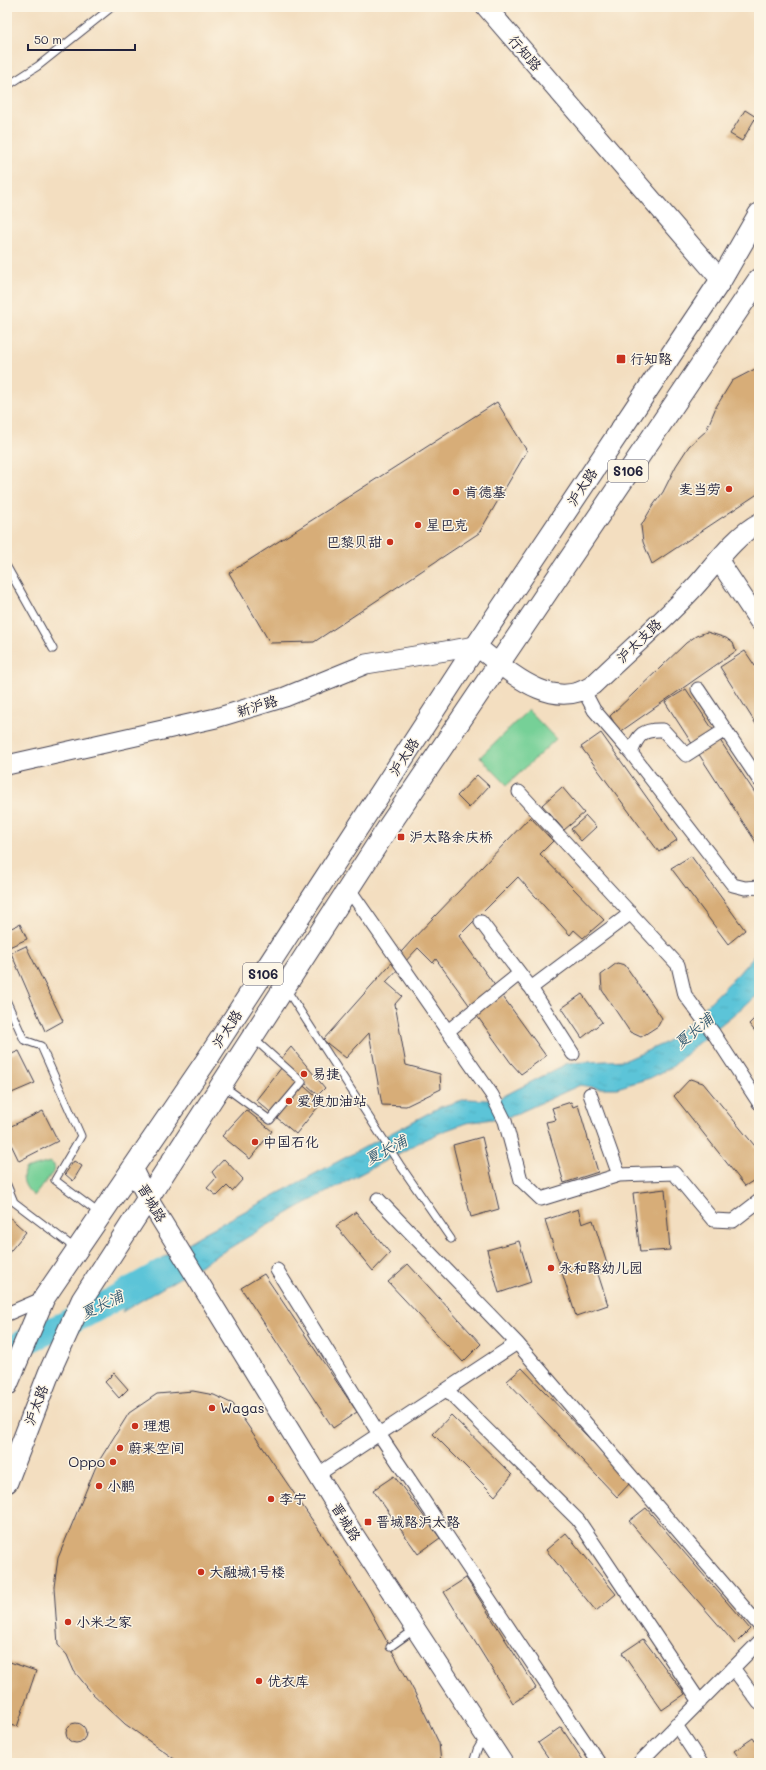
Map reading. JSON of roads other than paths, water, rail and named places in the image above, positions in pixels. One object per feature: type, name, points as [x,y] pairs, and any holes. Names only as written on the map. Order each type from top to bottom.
[{"type":"main road","name":"沪太路","points":[[44,1298],[210,1055],[476,646],[721,280],[759,214]]},
{"type":"main road","name":"沪太路","points":[[7,1482],[49,1373],[82,1300],[251,1036],[498,663],[756,290]]},
{"type":"main road","name":"S106","points":[[8,1381],[44,1298]]},
{"type":"street","name":"行知路","points":[[486,7],[721,280]]},
{"type":"street","name":"沪太支路","points":[[498,663],[523,681],[544,692],[559,695],[572,695],[584,691],[593,685],[689,594],[719,561],[732,544],[759,523]]},
{"type":"street","points":[[719,561],[759,621]]},
{"type":"street","points":[[476,646],[498,663]]},
{"type":"street","name":"新沪路","points":[[7,765],[216,718],[286,697],[366,664],[476,646]]},
{"type":"street","points":[[698,690],[759,780]]},
{"type":"street","points":[[584,691],[594,710],[631,753],[733,885],[745,888],[759,886]]},
{"type":"street","points":[[631,753],[640,734],[650,729],[663,730],[686,755],[725,730]]},
{"type":"street","points":[[519,792],[678,965],[685,995],[714,1034],[759,1103]]},
{"type":"street","points":[[348,888],[492,1095],[505,1121],[521,1180],[541,1199],[619,1175],[674,1173],[713,1220],[734,1221],[759,1201]]},
{"type":"street","points":[[531,988],[631,913]]},
{"type":"street","points":[[481,922],[531,988],[573,1054]]},
{"type":"street","points":[[448,1031],[519,974]]},
{"type":"street","points":[[590,1094],[619,1175]]},
{"type":"street","name":"晋城路","points":[[132,1168],[147,1197],[353,1533],[503,1763]]},
{"type":"street","points":[[378,1199],[518,1343],[759,1625]]},
{"type":"street","points":[[277,1270],[379,1434],[599,1763]]},
{"type":"street","points":[[7,1314],[44,1298]]},
{"type":"street","points":[[317,1475],[518,1343]]},
{"type":"street","points":[[447,1390],[578,1520],[700,1702]]},
{"type":"street","points":[[639,1763],[759,1642]]},
{"type":"street","points":[[733,1668],[759,1703]]},
{"type":"street","points":[[676,1725],[702,1763]]},
{"type":"lane","points":[[7,86],[38,66],[112,7]]},
{"type":"lane","points":[[7,567],[54,649]]},
{"type":"lane","points":[[284,986],[400,1165],[451,1239]]},
{"type":"lane","points":[[7,1002],[24,1040],[41,1046],[81,1136],[55,1180],[101,1214]]},
{"type":"lane","points":[[220,1084],[270,1120],[302,1082],[251,1036]]},
{"type":"lane","points":[[7,1185],[14,1202],[77,1250]]},
{"type":"lane","points":[[390,1647],[415,1628]]},
{"type":"lane","points":[[473,1763],[477,1750],[485,1736]]},
{"type":"water","points":[[759,950],[759,994],[698,1043],[672,1067],[650,1078],[617,1088],[598,1088],[580,1085],[512,1116],[466,1123],[444,1131],[420,1142],[295,1209],[122,1312],[149,1266],[204,1233],[440,1107],[466,1099],[487,1100],[500,1098],[568,1063],[626,1060],[665,1043],[685,1027],[739,973]]},
{"type":"waterway","name":"夏长浦","points":[[7,1350],[85,1315],[166,1270]]},
{"type":"place","name":"行知路","points":[[621,359]]},
{"type":"place","name":"麦当劳","points":[[729,489]]},
{"type":"place","name":"肯德基","points":[[456,492]]},
{"type":"place","name":"星巴克","points":[[418,525]]},
{"type":"place","name":"巴黎贝甜","points":[[390,542]]},
{"type":"place","name":"沪太路余庆桥","points":[[401,837]]},
{"type":"place","name":"易捷","points":[[304,1074]]},
{"type":"place","name":"爱使加油站","points":[[289,1101]]},
{"type":"place","name":"中国石化","points":[[255,1142]]},
{"type":"place","name":"永和路幼儿园","points":[[551,1268]]},
{"type":"place","name":"Wagas","points":[[212,1408]]},
{"type":"place","name":"理想","points":[[135,1426]]},
{"type":"place","name":"蔚来空间","points":[[120,1448]]},
{"type":"place","name":"Oppo","points":[[113,1462]]},
{"type":"place","name":"小鹏","points":[[99,1486]]},
{"type":"place","name":"李宁","points":[[271,1499]]},
{"type":"place","name":"晋城路沪太路","points":[[368,1522]]},
{"type":"place","name":"大融城1号楼","points":[[201,1572]]},
{"type":"place","name":"小米之家","points":[[68,1622]]},
{"type":"place","name":"优衣库","points":[[259,1681]]}]
